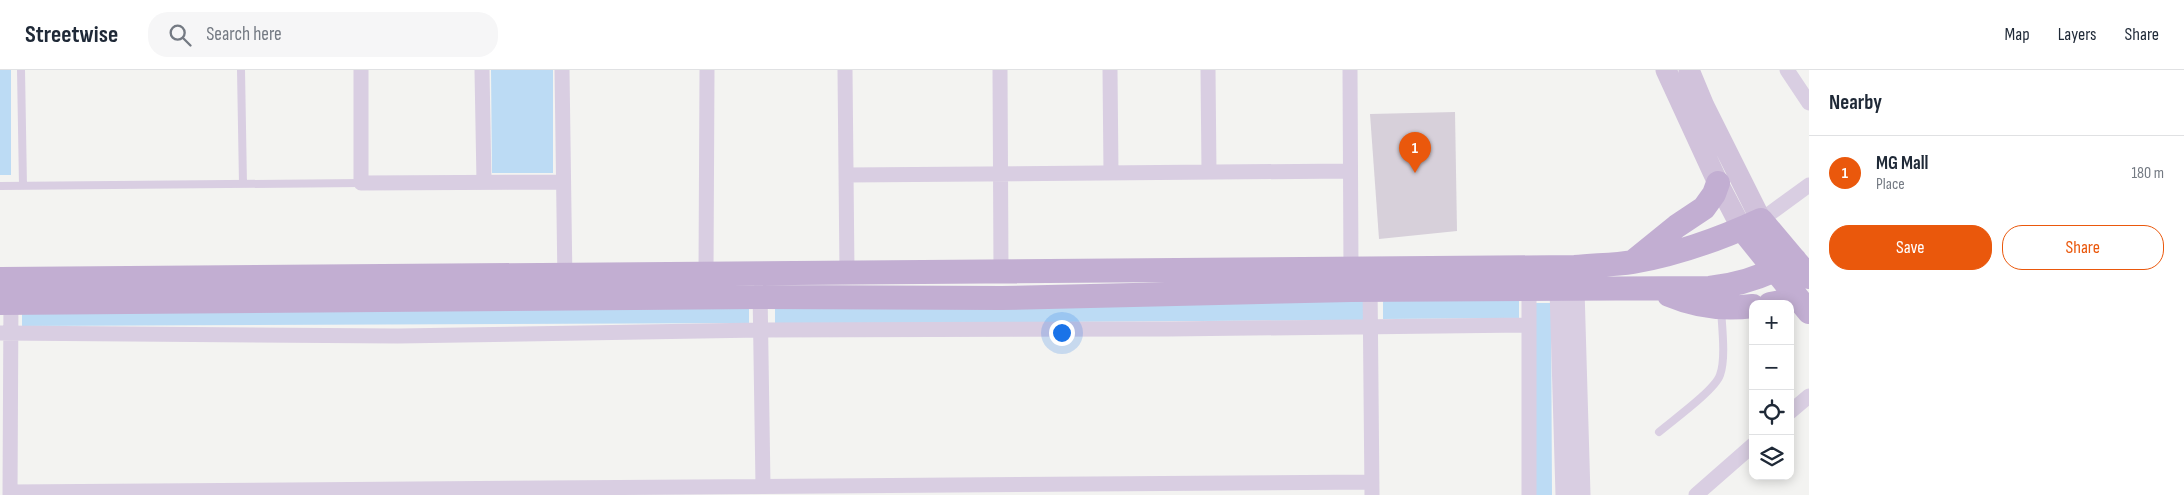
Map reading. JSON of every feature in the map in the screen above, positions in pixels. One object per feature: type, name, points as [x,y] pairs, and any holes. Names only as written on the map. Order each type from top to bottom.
[{"type":"main road","points":[[1666,70],[1718,183],[1793,269],[1804,306]]},
{"type":"main road","points":[[1689,70],[1752,224]]},
{"type":"main road","points":[[1631,262],[1677,226],[1704,208],[1714,194],[1718,183]]},
{"type":"main road","points":[[6,303],[760,297],[1002,298],[1364,276],[1575,267],[1631,262],[1704,245],[1752,224]]},
{"type":"main road","points":[[5,279],[1001,271],[1364,276],[1528,289],[1567,289],[1732,286],[1793,269]]},
{"type":"main road","points":[[1652,287],[1680,300],[1721,307],[1749,306]]},
{"type":"street","points":[[361,70],[361,183],[563,182]]},
{"type":"street","points":[[482,70],[484,182]]},
{"type":"street","points":[[562,70],[565,299]]},
{"type":"street","points":[[706,274],[707,70]]},
{"type":"street","points":[[845,70],[848,272]]},
{"type":"street","points":[[1000,70],[1001,271]]},
{"type":"street","points":[[1110,70],[1111,173]]},
{"type":"street","points":[[1208,70],[1209,172]]},
{"type":"street","points":[[5,279],[10,493],[696,491],[763,486],[813,490],[1372,488],[1371,327],[1350,171],[1350,70]]},
{"type":"street","points":[[1787,70],[1809,103]]},
{"type":"street","points":[[846,175],[1350,171]]},
{"type":"street","points":[[1752,224],[1809,185]]},
{"type":"street","points":[[759,273],[763,486]]},
{"type":"street","points":[[1528,289],[1529,495]]},
{"type":"street","points":[[1565,495],[1567,289]]},
{"type":"street","points":[[1567,289],[1581,495]]},
{"type":"street","points":[[5,333],[398,336],[760,330],[1529,325]]},
{"type":"street","points":[[1794,409],[1809,396]]},
{"type":"street","points":[[1696,495],[1749,449]]},
{"type":"lane","points":[[21,70],[23,186]]},
{"type":"lane","points":[[241,70],[243,184]]},
{"type":"lane","points":[[0,186],[361,183]]},
{"type":"lane","points":[[1659,432],[1713,385],[1720,375],[1722,364],[1721,307]]},
{"type":"shaded area","points":[[0,70],[11,70],[11,175],[0,175]]},
{"type":"shaded area","points":[[491,70],[553,70],[553,173],[492,173]]},
{"type":"shaded area","points":[[1519,298],[1519,318],[1383,319],[1383,299]]},
{"type":"shaded area","points":[[1363,301],[1363,320],[775,324],[775,305]]},
{"type":"shaded area","points":[[1532,303],[1551,303],[1552,495],[1534,495]]},
{"type":"shaded area","points":[[749,304],[749,323],[22,326],[22,307]]},
{"type":"building","points":[[1455,112],[1457,231],[1379,239],[1370,114]]},
{"type":"place","name":"MG Mall","points":[[1415,173]]}]
